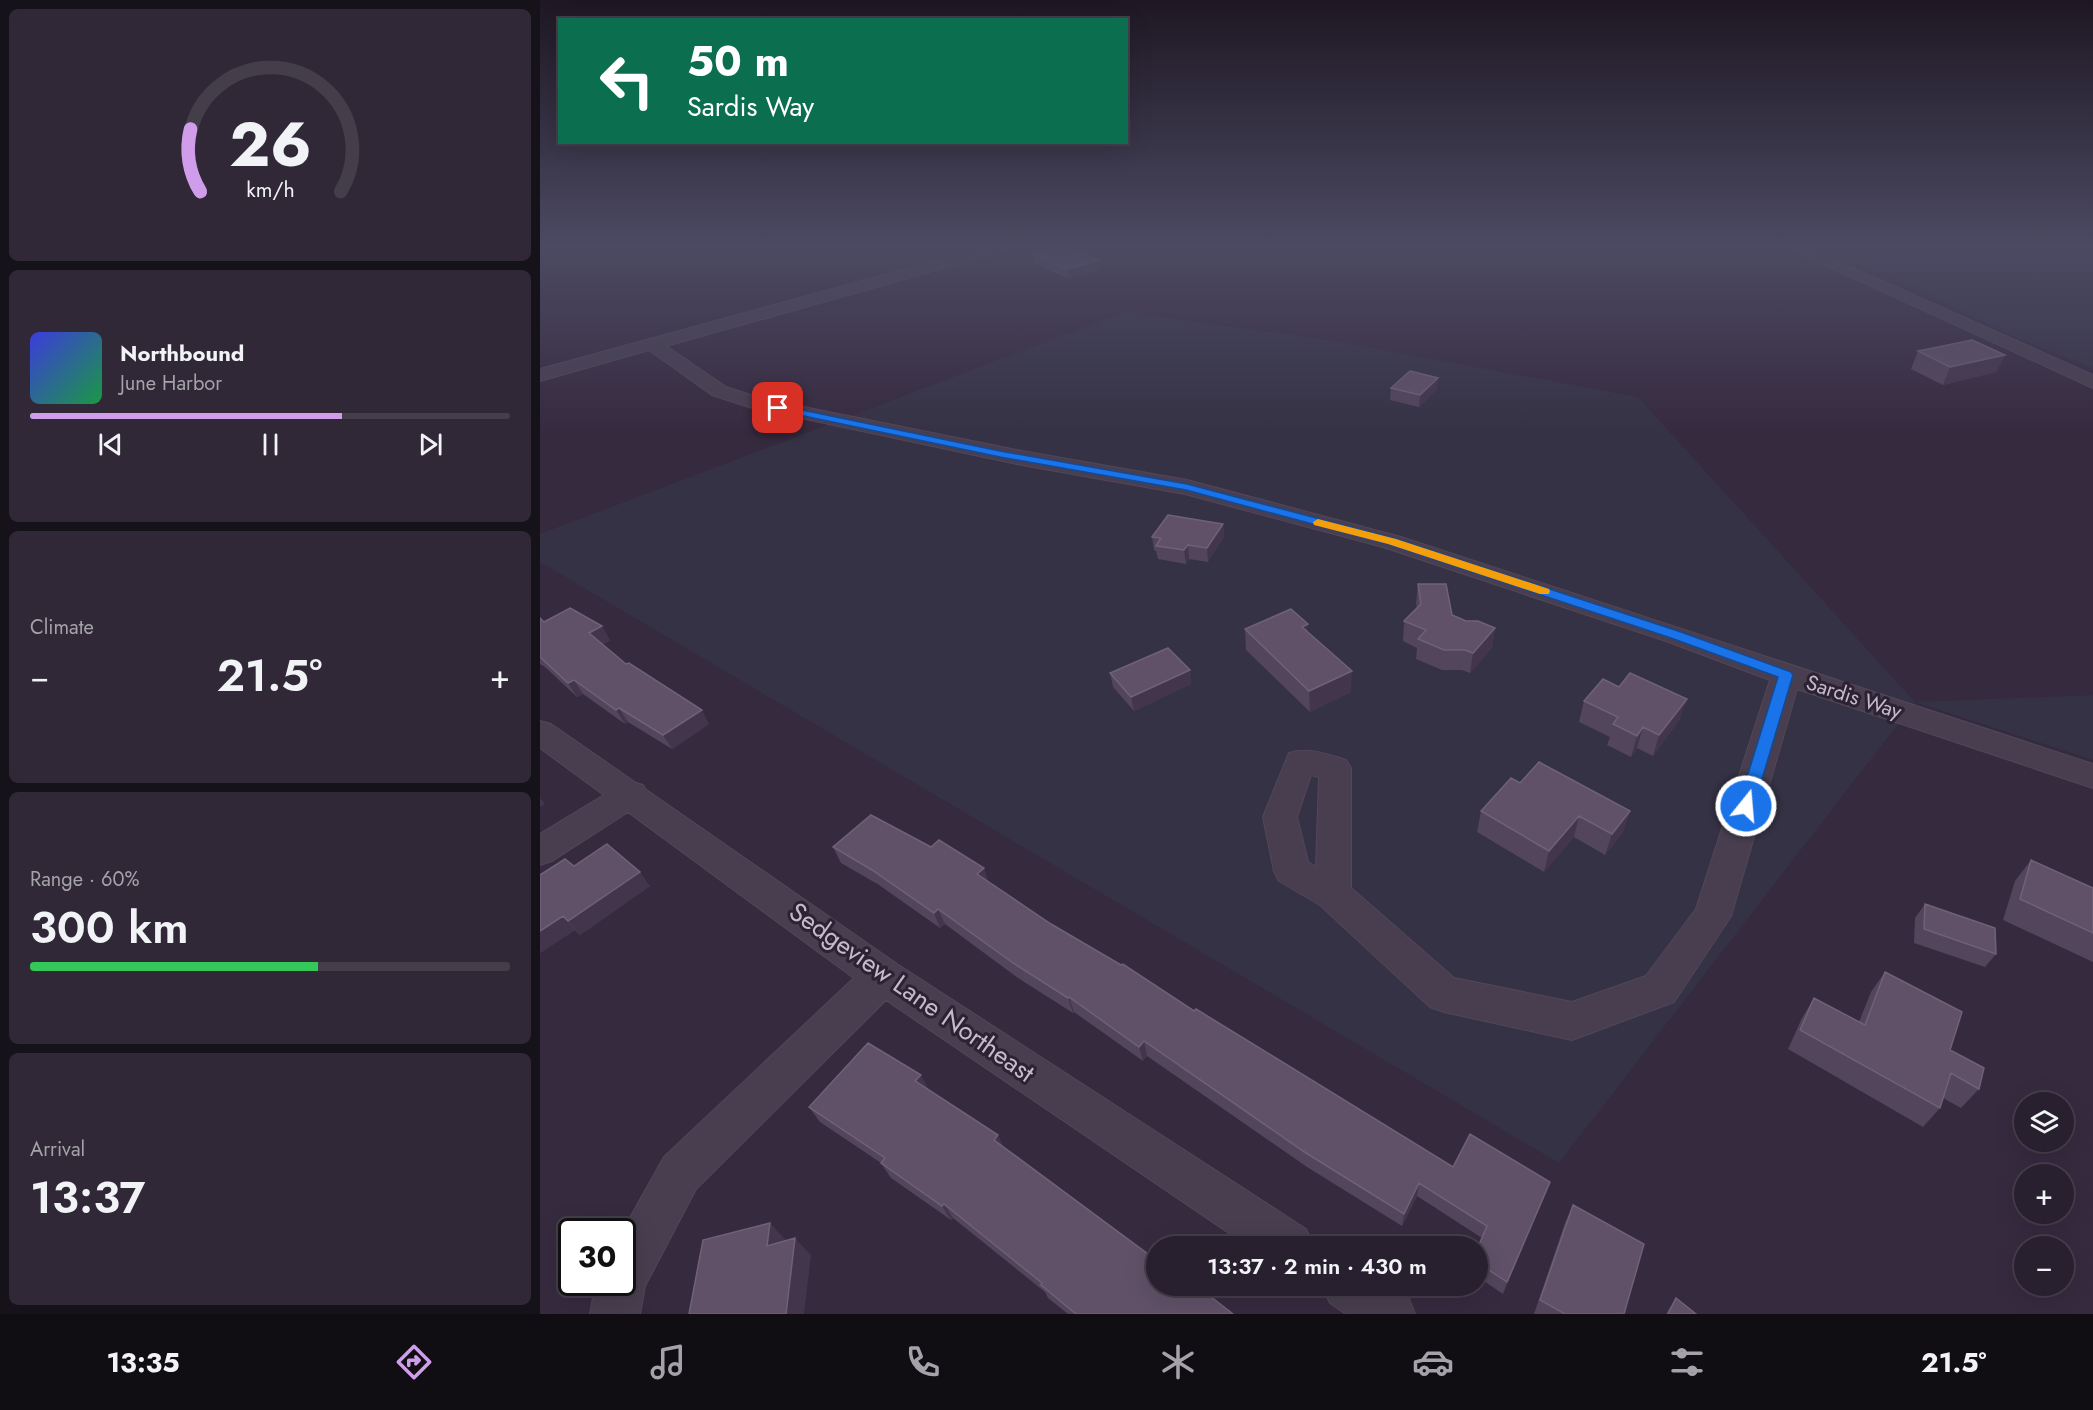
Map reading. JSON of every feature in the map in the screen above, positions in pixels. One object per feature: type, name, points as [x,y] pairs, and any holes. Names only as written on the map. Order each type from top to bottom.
[{"type":"street","points":[[540,375],[778,309]]},
{"type":"street","points":[[1931,309],[2093,382]]},
{"type":"street","name":"Sardis Way","points":[[652,344],[719,391],[756,403],[1011,456],[1210,493],[1392,542],[2093,776]]},
{"type":"street","points":[[1333,894],[1444,994],[1572,1021],[1660,989],[1712,916],[1786,675]]},
{"type":"street","name":"Sedgeview Lane Northeast","points":[[540,732],[631,794],[883,975],[1274,1236]]},
{"type":"street","points":[[540,851],[631,794]]},
{"type":"street","points":[[636,1255],[680,1173],[883,975]]},
{"type":"street","points":[[615,1314],[619,1296]]},
{"type":"street","points":[[1362,1296],[1390,1314]]},
{"type":"shaded area","points":[[1959,309],[2093,309],[2093,368],[2017,338]]},
{"type":"shaded area","points":[[1125,312],[1322,339],[1638,397],[1915,702],[1559,1163],[540,562],[540,534]]},
{"type":"shaded area","points":[[2093,695],[2093,760],[1915,702]]},
{"type":"building","points":[[1972,340],[2005,355],[1950,367],[1918,351]]},
{"type":"building","points":[[1410,371],[1438,378],[1420,395],[1391,388]]},
{"type":"building","points":[[1168,515],[1223,524],[1207,548],[1188,545],[1184,550],[1156,546],[1161,538],[1152,537]]},
{"type":"building","points":[[1418,584],[1446,584],[1452,615],[1495,628],[1473,653],[1465,650],[1444,650],[1418,639],[1426,630],[1404,621],[1421,604]]},
{"type":"building","points":[[570,608],[602,626],[589,633],[626,664],[629,663],[702,710],[663,735],[619,708],[616,710],[574,680],[568,683],[540,657],[540,618],[544,622]]},
{"type":"building","points":[[1291,609],[1308,624],[1302,627],[1352,671],[1309,691],[1245,629]]},
{"type":"building","points":[[1168,648],[1190,670],[1131,697],[1110,673]]},
{"type":"building","points":[[1630,673],[1687,699],[1659,735],[1643,727],[1637,736],[1613,724],[1618,717],[1584,701],[1603,679],[1619,687]]},
{"type":"building","points":[[1539,762],[1630,811],[1612,834],[1579,816],[1549,851],[1481,811],[1511,778],[1520,783]]},
{"type":"building","points":[[871,815],[931,847],[939,840],[984,868],[977,874],[1051,924],[1121,965],[1123,964],[1194,1011],[1196,1009],[1453,1167],[1470,1134],[1550,1182],[1507,1282],[1488,1270],[1488,1236],[1483,1236],[1487,1226],[1419,1183],[1404,1214],[1306,1153],[1144,1041],[1139,1047],[1069,997],[1013,963],[938,909],[934,913],[872,870],[833,847]]},
{"type":"building","points":[[607,844],[640,872],[568,921],[563,916],[540,931],[540,875],[565,859],[574,866]]},
{"type":"building","points":[[2031,860],[2093,888],[2093,933],[2020,899]]},
{"type":"building","points":[[1925,904],[1995,928],[1996,954],[1924,929]]},
{"type":"building","points":[[1885,972],[1962,1012],[1950,1050],[1984,1068],[1979,1089],[1951,1073],[1940,1108],[1800,1030],[1814,998],[1865,1025]]},
{"type":"building","points":[[868,1043],[921,1075],[915,1081],[998,1135],[994,1140],[1146,1253],[1146,1296],[1210,1296],[1233,1314],[1076,1314],[1041,1285],[1042,1283],[944,1204],[942,1206],[881,1163],[885,1158],[809,1107]]},
{"type":"building","points":[[1573,1205],[1644,1244],[1624,1314],[1565,1314],[1540,1300]]},
{"type":"building","points":[[770,1223],[767,1246],[795,1238],[786,1314],[689,1314],[703,1240]]},
{"type":"building","points":[[1676,1298],[1696,1314],[1668,1314]]},
{"type":"slow traffic","points":[[1318,522],[1392,542],[1544,591]]},
{"type":"route","points":[[778,408],[1000,454],[1187,487],[1392,542],[1676,635],[1786,675],[1746,806]]}]
